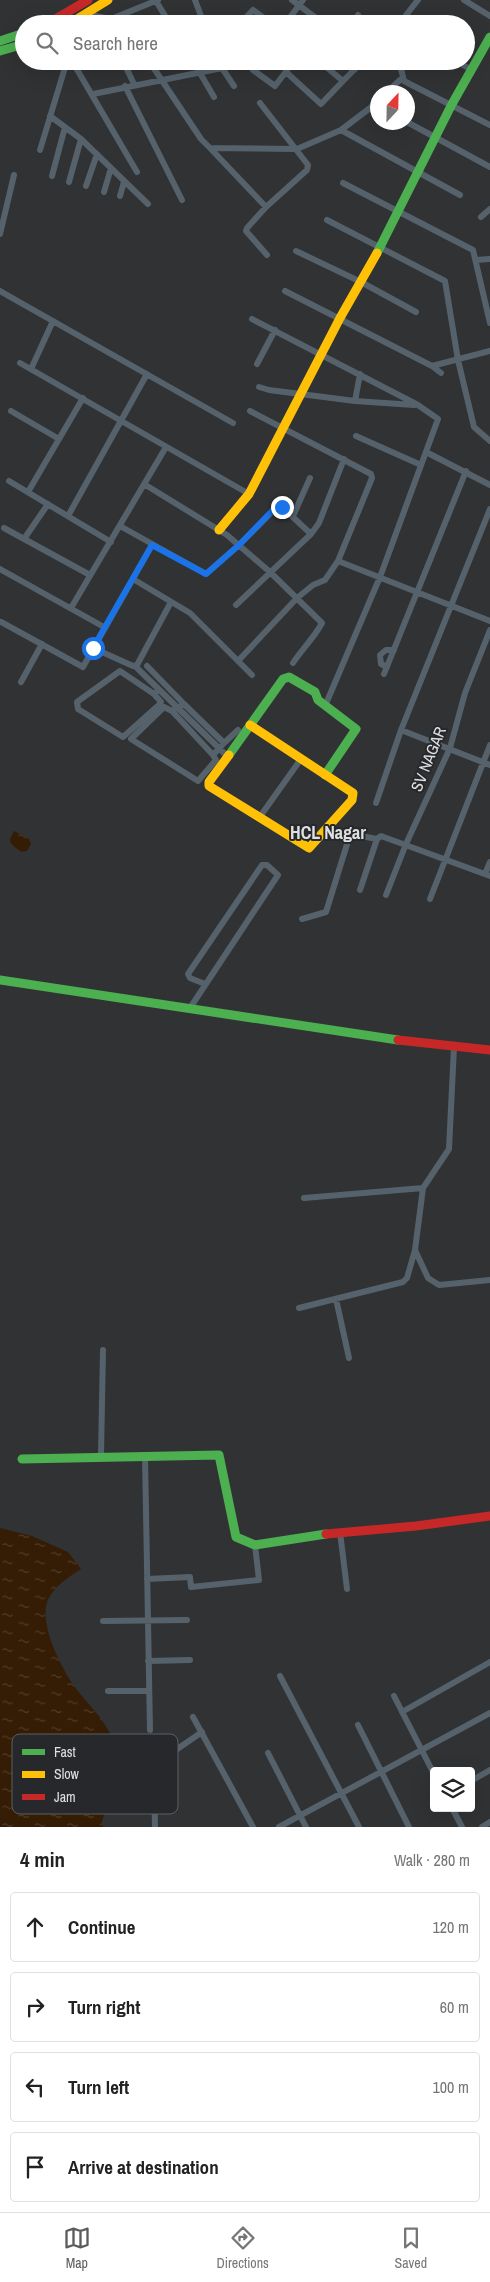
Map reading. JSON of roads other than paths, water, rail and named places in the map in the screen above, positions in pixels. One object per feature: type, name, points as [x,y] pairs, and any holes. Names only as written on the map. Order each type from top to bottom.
[{"type":"street","points":[[85,14],[108,0]]},
{"type":"street","points":[[123,15],[157,0],[165,15]]},
{"type":"street","points":[[195,0],[201,15]]},
{"type":"street","points":[[292,0],[301,3],[314,15]]},
{"type":"street","points":[[406,15],[418,0]]},
{"type":"street","points":[[464,0],[490,16]]},
{"type":"street","points":[[61,15],[84,1]]},
{"type":"street","points":[[292,15],[301,3]]},
{"type":"street","points":[[248,15],[252,10],[259,15]]},
{"type":"street","points":[[85,14],[90,15]]},
{"type":"street","points":[[0,42],[15,36]]},
{"type":"street","points":[[475,61],[490,37]]},
{"type":"street","points":[[0,51],[15,47]]},
{"type":"street","points":[[40,150],[64,70]]},
{"type":"street","points":[[78,70],[137,172]]},
{"type":"street","points":[[127,70],[134,84]]},
{"type":"street","points":[[154,70],[201,139],[266,207]]},
{"type":"street","points":[[199,70],[214,97]]},
{"type":"street","points":[[93,94],[208,70]]},
{"type":"street","points":[[223,70],[234,86]]},
{"type":"street","points":[[253,70],[275,86],[286,72],[321,104],[354,70]]},
{"type":"street","points":[[330,70],[342,81]]},
{"type":"street","points":[[401,70],[404,81],[490,125]]},
{"type":"street","points":[[219,530],[249,494],[340,318],[380,248],[469,70]]},
{"type":"street","points":[[394,85],[402,78]]},
{"type":"street","points":[[125,86],[182,200]]},
{"type":"street","points":[[260,103],[297,148],[308,165],[307,170],[249,224],[246,231],[267,255]]},
{"type":"street","points":[[210,148],[297,148],[341,130],[370,109]]},
{"type":"street","points":[[50,116],[81,139],[148,204]]},
{"type":"street","points":[[415,126],[490,167]]},
{"type":"street","points":[[52,176],[65,127]]},
{"type":"street","points":[[341,130],[460,195]]},
{"type":"street","points":[[69,182],[81,139]]},
{"type":"street","points":[[86,186],[97,154]]},
{"type":"street","points":[[104,192],[111,168]]},
{"type":"street","points":[[0,234],[14,175]]},
{"type":"street","points":[[120,196],[124,182]]},
{"type":"street","points":[[343,183],[471,249],[476,260],[490,323]]},
{"type":"street","points":[[480,217],[490,209]]},
{"type":"street","points":[[327,220],[445,281],[458,360],[474,428],[490,441]]},
{"type":"street","points":[[296,250],[416,312]]},
{"type":"street","points":[[476,260],[490,259]]},
{"type":"street","points":[[0,291],[233,423]]},
{"type":"street","points":[[285,291],[432,366],[441,373]]},
{"type":"street","points":[[252,319],[418,405],[438,419],[380,578],[325,706]]},
{"type":"street","points":[[31,368],[53,321]]},
{"type":"street","points":[[257,364],[275,330]]},
{"type":"street","points":[[432,366],[490,352]]},
{"type":"street","points":[[20,363],[249,494]]},
{"type":"street","points":[[68,516],[123,421],[147,374]]},
{"type":"street","points":[[355,401],[360,374]]},
{"type":"street","points":[[259,387],[268,390],[355,401],[418,405]]},
{"type":"street","points":[[28,492],[83,398]]},
{"type":"street","points":[[238,662],[297,598],[313,585],[325,580],[338,561],[372,478],[371,474],[250,410]]},
{"type":"street","points":[[11,411],[59,439]]},
{"type":"street","points":[[356,436],[421,465]]},
{"type":"street","points":[[71,608],[166,447]]},
{"type":"street","points":[[426,452],[490,485]]},
{"type":"street","points":[[236,605],[311,534],[319,523],[344,459]]},
{"type":"street","points":[[384,674],[466,471]]},
{"type":"street","points":[[293,516],[310,478]]},
{"type":"street","points":[[9,481],[111,542]]},
{"type":"street","points":[[144,484],[219,530],[239,545],[270,572],[322,623],[315,637],[303,647],[293,663]]},
{"type":"street","points":[[24,539],[48,504]]},
{"type":"street","points":[[120,526],[206,574],[239,545],[277,507],[282,507],[311,534]]},
{"type":"street","points":[[376,804],[401,730],[490,510]]},
{"type":"street","points":[[4,528],[90,575]]},
{"type":"street","points":[[1,622],[84,667],[104,627],[152,545]]},
{"type":"street","points":[[338,561],[490,621]]},
{"type":"street","points":[[0,569],[104,627]]},
{"type":"street","points":[[133,579],[190,613],[252,676]]},
{"type":"street","points":[[135,666],[171,602]]},
{"type":"street","name":"SV NAGAR","points":[[386,895],[406,844],[450,748],[465,693],[490,630]]},
{"type":"street","points":[[21,682],[42,644]]},
{"type":"street","points":[[93,648],[135,666],[174,709],[228,757]]},
{"type":"street","points":[[387,667],[381,664],[380,655],[386,650],[394,650]]},
{"type":"street","points":[[147,666],[224,743]]},
{"type":"street","points":[[120,671],[157,692],[160,704],[124,737],[78,709],[77,702],[120,671]]},
{"type":"street","points":[[250,725],[354,796],[309,848],[209,786],[209,782],[250,725],[286,677],[292,676],[315,692],[318,700],[356,729],[355,734],[325,775]]},
{"type":"street","points":[[174,709],[216,760],[198,781],[131,739],[164,707],[174,709],[184,704]]},
{"type":"street","points":[[213,756],[238,730]]},
{"type":"street","points":[[401,730],[490,765]]},
{"type":"street","points":[[430,900],[490,745]]},
{"type":"street","points":[[259,818],[301,759]]},
{"type":"street","points":[[302,919],[326,912],[348,841],[356,835],[383,837],[406,844],[487,875],[490,862]]},
{"type":"street","points":[[360,890],[378,838]]},
{"type":"street","points":[[190,1008],[278,875],[267,865],[262,865],[188,974],[190,978],[205,984]]},
{"type":"street","points":[[0,980],[369,1037],[490,1050]]},
{"type":"street","points":[[299,1308],[402,1282],[407,1278],[416,1250],[422,1188],[449,1149],[454,1047]]},
{"type":"street","points":[[304,1198],[422,1188]]},
{"type":"street","points":[[416,1250],[428,1278],[439,1286],[490,1280]]},
{"type":"street","points":[[336,1299],[349,1358]]},
{"type":"street","points":[[102,1350],[102,1456]]},
{"type":"street","points":[[22,1459],[219,1455],[236,1537],[255,1545],[340,1532],[416,1526],[490,1516]]},
{"type":"street","points":[[145,1457],[150,1730]]},
{"type":"street","points":[[340,1532],[347,1589]]},
{"type":"street","points":[[146,1579],[190,1577],[191,1588],[259,1580],[255,1545]]},
{"type":"street","points":[[103,1621],[187,1620]]},
{"type":"street","points":[[148,1661],[190,1660]]},
{"type":"street","points":[[402,1712],[490,1662]]},
{"type":"street","points":[[280,1676],[359,1827]]},
{"type":"street","points":[[108,1691],[149,1691]]},
{"type":"street","points":[[394,1696],[430,1767]]},
{"type":"street","points":[[279,1827],[301,1817],[490,1713]]},
{"type":"street","points":[[193,1716],[253,1827]]},
{"type":"street","points":[[358,1725],[409,1827]]},
{"type":"street","points":[[178,1748],[202,1732]]},
{"type":"street","points":[[268,1753],[306,1827]]},
{"type":"street","points":[[475,1779],[490,1770]]},
{"type":"street","points":[[454,1812],[462,1827]]},
{"type":"street","points":[[156,1814],[156,1827]]},
{"type":"street","points":[[482,1827],[490,1822]]},
{"type":"water","points":[[14,831],[29,839],[31,844],[27,851],[21,852],[11,844],[10,839]]},
{"type":"water","points":[[0,1528],[32,1536],[68,1552],[81,1569],[62,1582],[48,1600],[46,1620],[48,1632],[57,1657],[74,1686],[110,1734],[12,1734],[12,1814],[104,1814],[102,1821],[103,1827],[0,1827]]},
{"type":"district","name":"HCL Nagar","points":[[328,832]]}]
